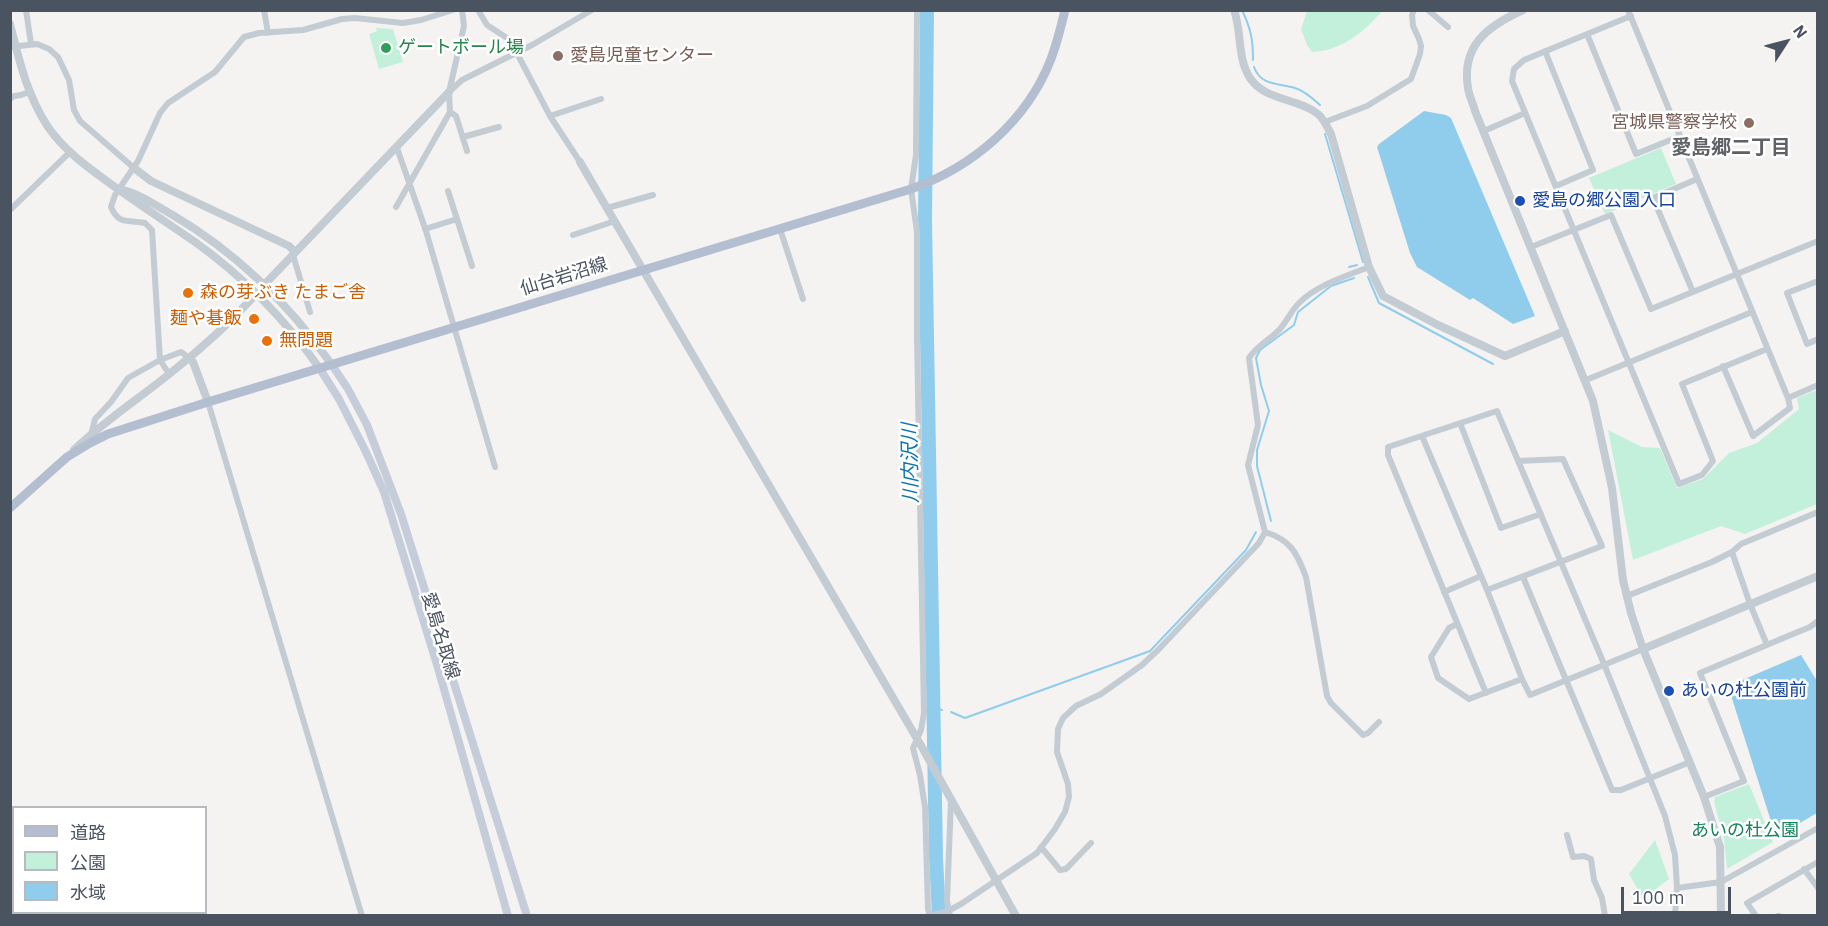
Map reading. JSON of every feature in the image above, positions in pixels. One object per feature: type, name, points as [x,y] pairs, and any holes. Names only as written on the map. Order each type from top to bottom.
[{"type":"main road","name":"仙台岩沼線","points":[[10,508],[91,438],[644,271],[934,180],[984,150],[1024,108],[1038,87],[1051,60],[1065,10]]},
{"type":"main road","name":"愛島名取線","points":[[332,365],[367,425],[401,514],[527,915]]},
{"type":"main road","name":"愛島名取線","points":[[320,369],[339,399],[384,492],[438,668],[508,915]]},
{"type":"street","points":[[26,10],[31,44]]},
{"type":"street","points":[[264,10],[268,33]]},
{"type":"street","points":[[169,374],[160,360],[152,230],[145,223],[125,222],[114,214],[111,207],[118,189],[134,168],[160,113],[168,103],[215,72],[244,37],[303,30],[342,19],[355,18],[403,23],[453,10]]},
{"type":"street","points":[[396,207],[450,112],[449,92],[464,26],[462,10]]},
{"type":"street","points":[[478,10],[487,25],[510,40],[550,116],[615,221],[923,749],[1016,915]]},
{"type":"street","points":[[264,285],[462,80],[517,53],[592,10]]},
{"type":"street","points":[[917,10],[914,188],[917,243],[924,713],[921,730],[913,748],[924,799],[928,909],[931,915],[948,912],[1037,853],[1055,829],[1068,804],[1068,784],[1057,752],[1058,729],[1063,718],[1076,706],[1101,694],[1150,657],[1259,543],[1265,532],[1248,465],[1258,425],[1249,357],[1257,347],[1278,332],[1299,303],[1311,294],[1343,277],[1370,267]]},
{"type":"street","points":[[1234,10],[1241,53],[1251,80],[1258,87],[1272,94],[1304,106],[1318,114],[1325,122],[1331,134],[1370,267],[1383,296],[1505,356],[1565,331]]},
{"type":"street","points":[[1325,122],[1368,106],[1411,79],[1421,46],[1413,26],[1414,10]]},
{"type":"street","points":[[1428,10],[1448,27]]},
{"type":"street","points":[[1523,11],[1499,21],[1483,34],[1473,50],[1468,68],[1468,88],[1586,380],[1599,420],[1612,488],[1627,596],[1643,649],[1704,797],[1720,847],[1720,915]]},
{"type":"street","points":[[1724,366],[1753,436],[1790,408],[1788,398],[1629,13],[1587,34],[1524,60],[1514,69],[1512,81],[1678,484],[1702,475],[1713,461],[1682,384],[1724,366],[1767,349]]},
{"type":"street","points":[[10,24],[13,46],[29,92],[48,126],[70,153],[235,273],[288,326],[320,369]]},
{"type":"street","points":[[1587,34],[1636,154],[1680,136]]},
{"type":"street","points":[[13,46],[37,44],[49,49],[58,57],[69,80],[74,110],[80,121],[151,182],[289,246],[294,253],[310,312]]},
{"type":"street","points":[[1545,51],[1593,170],[1556,186]]},
{"type":"street","points":[[12,95],[29,92]]},
{"type":"street","points":[[550,116],[602,99]]},
{"type":"street","points":[[450,112],[456,116],[467,151]]},
{"type":"street","points":[[1484,131],[1524,113]]},
{"type":"street","points":[[463,138],[499,127]]},
{"type":"street","points":[[397,148],[425,229],[495,467]]},
{"type":"street","points":[[10,210],[70,153]]},
{"type":"street","points":[[1693,291],[1653,198],[1697,179]]},
{"type":"street","points":[[118,189],[135,193],[189,225],[228,253],[264,285],[298,321],[332,365]]},
{"type":"street","points":[[448,191],[472,266]]},
{"type":"street","points":[[607,208],[653,195]]},
{"type":"street","points":[[1531,248],[1611,215],[1650,309],[1818,241]]},
{"type":"street","points":[[425,229],[457,219]]},
{"type":"street","points":[[573,235],[615,221]]},
{"type":"street","points":[[780,229],[803,299]]},
{"type":"street","points":[[1818,281],[1786,293],[1807,344],[1818,339]]},
{"type":"street","points":[[91,438],[189,358],[227,324],[256,293]]},
{"type":"street","points":[[1586,380],[1752,312]]},
{"type":"street","points":[[91,438],[95,419],[111,402],[128,378],[160,360],[181,352],[193,362],[208,402],[362,915]]},
{"type":"street","points":[[1788,398],[1818,385]]},
{"type":"street","points":[[1486,693],[1388,455],[1388,447],[1497,411],[1604,664],[1650,778],[1672,840],[1677,888],[1675,915]]},
{"type":"street","points":[[1460,423],[1501,528],[1541,514]]},
{"type":"street","points":[[1422,436],[1530,695],[1818,576]]},
{"type":"street","points":[[1487,590],[1602,546],[1563,459],[1518,460]]},
{"type":"street","points":[[1627,596],[1732,552],[1741,544],[1818,512]]},
{"type":"street","points":[[1265,532],[1285,540],[1292,547],[1302,565],[1327,696],[1331,703],[1363,735],[1379,722]]},
{"type":"street","points":[[1732,552],[1767,645]]},
{"type":"street","points":[[1444,592],[1481,576]]},
{"type":"street","points":[[1523,577],[1612,790],[1620,790],[1690,762]]},
{"type":"street","points":[[1704,797],[1744,781],[1700,673],[1810,627],[1818,621]]},
{"type":"street","points":[[1457,624],[1449,627],[1431,657],[1438,678],[1469,699],[1522,679]]},
{"type":"street","points":[[948,912],[951,799]]},
{"type":"street","points":[[1677,888],[1721,882],[1818,828]]},
{"type":"street","points":[[1567,835],[1573,857],[1584,856],[1591,859],[1594,880],[1602,898],[1605,915]]},
{"type":"street","points":[[1041,847],[1060,870],[1066,869],[1091,843]]},
{"type":"street","points":[[1756,915],[1747,903],[1818,862]]},
{"type":"street","points":[[1804,869],[1818,888]]},
{"type":"green space","points":[[1307,10],[1382,11],[1351,39],[1332,48],[1312,52],[1301,29]]},
{"type":"green space","name":"ゲートボール場","points":[[376,28],[393,29],[403,62],[379,69],[369,34],[377,31]]},
{"type":"green space","points":[[1661,148],[1676,184],[1605,214],[1589,178]]},
{"type":"green space","points":[[1817,390],[1817,504],[1745,534],[1721,526],[1633,560],[1608,430],[1642,447],[1660,448],[1677,488],[1703,479],[1729,453],[1757,443],[1799,409],[1797,398]]},
{"type":"green space","name":"あいの杜公園","points":[[1749,784],[1773,842],[1727,869],[1724,839],[1714,802],[1715,797]]},
{"type":"green space","points":[[1655,840],[1669,879],[1643,899],[1629,874]]},
{"type":"water","points":[[1424,111],[1451,118],[1535,316],[1513,324],[1473,298],[1470,300],[1417,267],[1410,253],[1377,147]]},
{"type":"water","points":[[1801,655],[1817,681],[1817,813],[1776,837],[1728,686]]},
{"type":"waterway","name":"川内沢川","points":[[927,10],[925,221],[936,858],[939,916]]},
{"type":"waterway","points":[[1242,10],[1251,35],[1253,60]]},
{"type":"waterway","points":[[1254,67],[1261,78],[1266,81],[1299,89],[1320,105]]},
{"type":"waterway","points":[[1325,134],[1363,262]]},
{"type":"waterway","points":[[1349,267],[1357,265]]},
{"type":"waterway","points":[[1368,277],[1379,303],[1493,364]]},
{"type":"waterway","points":[[1271,521],[1257,466],[1257,450],[1269,411],[1256,358],[1260,350],[1294,325],[1298,312],[1331,286],[1354,278]]},
{"type":"waterway","points":[[951,712],[965,718],[1150,651],[1246,550],[1256,532]]},
{"type":"waterway","points":[[934,708],[942,710]]},
{"type":"place","name":"ゲートボール場","points":[[386,48]]},
{"type":"place","name":"愛島児童センター","points":[[558,56]]},
{"type":"place","name":"宮城県警察学校","points":[[1749,123]]},
{"type":"place","name":"愛島の郷公園入口","points":[[1520,201]]},
{"type":"place","name":"森の芽ぶき たまご舎","points":[[188,293]]},
{"type":"place","name":"麺や碁飯","points":[[254,319]]},
{"type":"place","name":"無問題","points":[[267,341]]},
{"type":"place","name":"あいの杜公園前","points":[[1669,691]]},
{"type":"district","name":"愛島郷二丁目","points":[[1731,148]]}]
